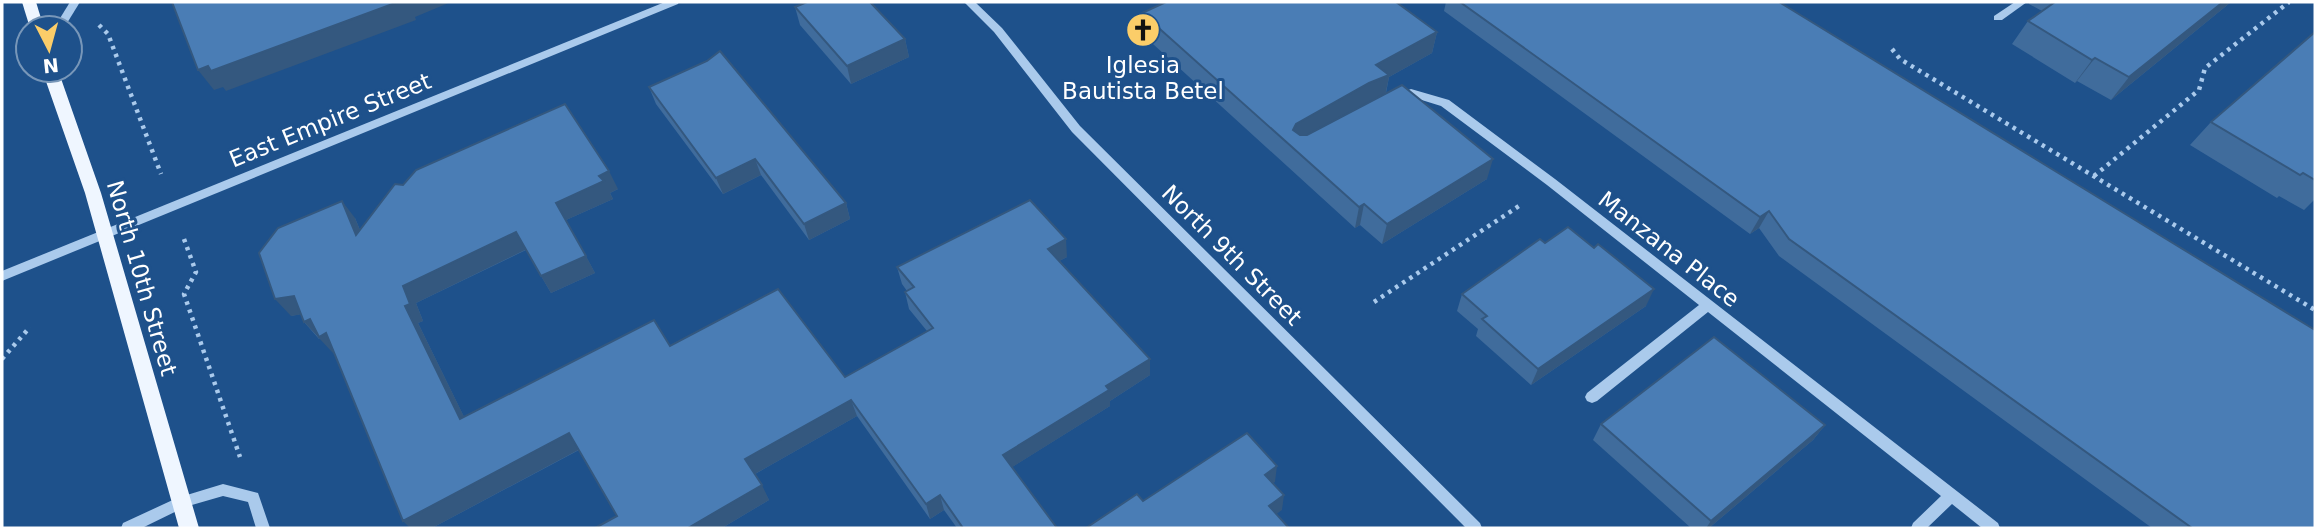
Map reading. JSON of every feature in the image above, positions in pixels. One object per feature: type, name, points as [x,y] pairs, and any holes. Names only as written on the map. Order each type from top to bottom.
[{"type":"main road","name":"North 10th Street","points":[[55,84],[93,193],[189,528]]},
{"type":"street","name":"East Empire Street","points":[[2,276],[674,2]]},
{"type":"street","name":"North 9th Street","points":[[970,2],[998,30],[1076,129],[1475,528]]},
{"type":"street","points":[[1998,18],[2022,2]]},
{"type":"street","name":"Manzana Place","points":[[1381,105],[1411,93],[1445,103],[1551,182],[1993,528]]},
{"type":"street","points":[[1592,397],[1707,306]]},
{"type":"street","points":[[1918,528],[1951,495]]},
{"type":"street","points":[[253,497],[263,528]]},
{"type":"street","points":[[128,528],[182,502]]},
{"type":"lane","points":[[182,502],[223,491],[253,497]]},
{"type":"path","points":[[75,2],[108,34],[154,153]]},
{"type":"path","points":[[2094,176],[2199,90],[2205,68],[2289,2]]},
{"type":"path","points":[[1892,49],[1900,59],[2315,310]]},
{"type":"path","points":[[1374,302],[1534,197]]},
{"type":"path","name":"North 10th Street","points":[[196,272],[184,293],[253,497]]},
{"type":"path","points":[[2,359],[30,327]]},
{"type":"building","points":[[172,2],[398,2],[211,71],[208,66],[198,70]]},
{"type":"building","points":[[807,2],[870,2],[905,39],[847,66],[795,7]]},
{"type":"building","points":[[1166,2],[1396,2],[1437,32],[1376,65],[1389,75],[1369,83],[1296,124],[1293,130],[1300,135],[1307,135],[1402,85],[1493,159],[1387,224],[1364,204],[1359,207],[1142,13]]},
{"type":"building","points":[[1460,2],[1779,2],[2315,330],[2315,528],[2192,528],[1789,239],[1769,211],[1760,217]]},
{"type":"building","points":[[2055,2],[2223,2],[2129,77],[2095,58],[2092,60],[2028,21]]},
{"type":"building","points":[[2315,32],[2315,180],[2303,173],[2300,175],[2211,122]]},
{"type":"building","points":[[720,51],[846,203],[804,224],[755,159],[716,178],[649,87],[707,61]]},
{"type":"building","points":[[565,104],[609,171],[599,176],[604,181],[556,203],[586,256],[541,276],[516,232],[403,286],[410,304],[405,306],[460,419],[654,320],[670,346],[778,289],[845,377],[933,328],[905,292],[914,287],[897,267],[1030,200],[1066,239],[1048,249],[1150,359],[1106,386],[1109,390],[1003,455],[1057,528],[963,528],[940,495],[926,504],[851,400],[745,459],[762,485],[688,528],[595,528],[617,516],[569,433],[403,521],[326,333],[319,337],[310,319],[304,322],[294,296],[275,299],[259,253],[278,228],[342,201],[356,235],[395,184],[403,185],[416,170]]},
{"type":"building","points":[[1568,227],[1594,248],[1598,244],[1654,289],[1538,369],[1482,319],[1487,316],[1462,294],[1540,239],[1545,243]]},
{"type":"building","points":[[1714,337],[1825,425],[1711,521],[1601,424]]},
{"type":"building","points":[[1247,433],[1277,466],[1265,475],[1284,495],[1269,506],[1289,528],[1086,528],[1137,494],[1143,501]]},
{"type":"place","name":"Iglesia Bautista Betel","points":[[1143,30]]}]
